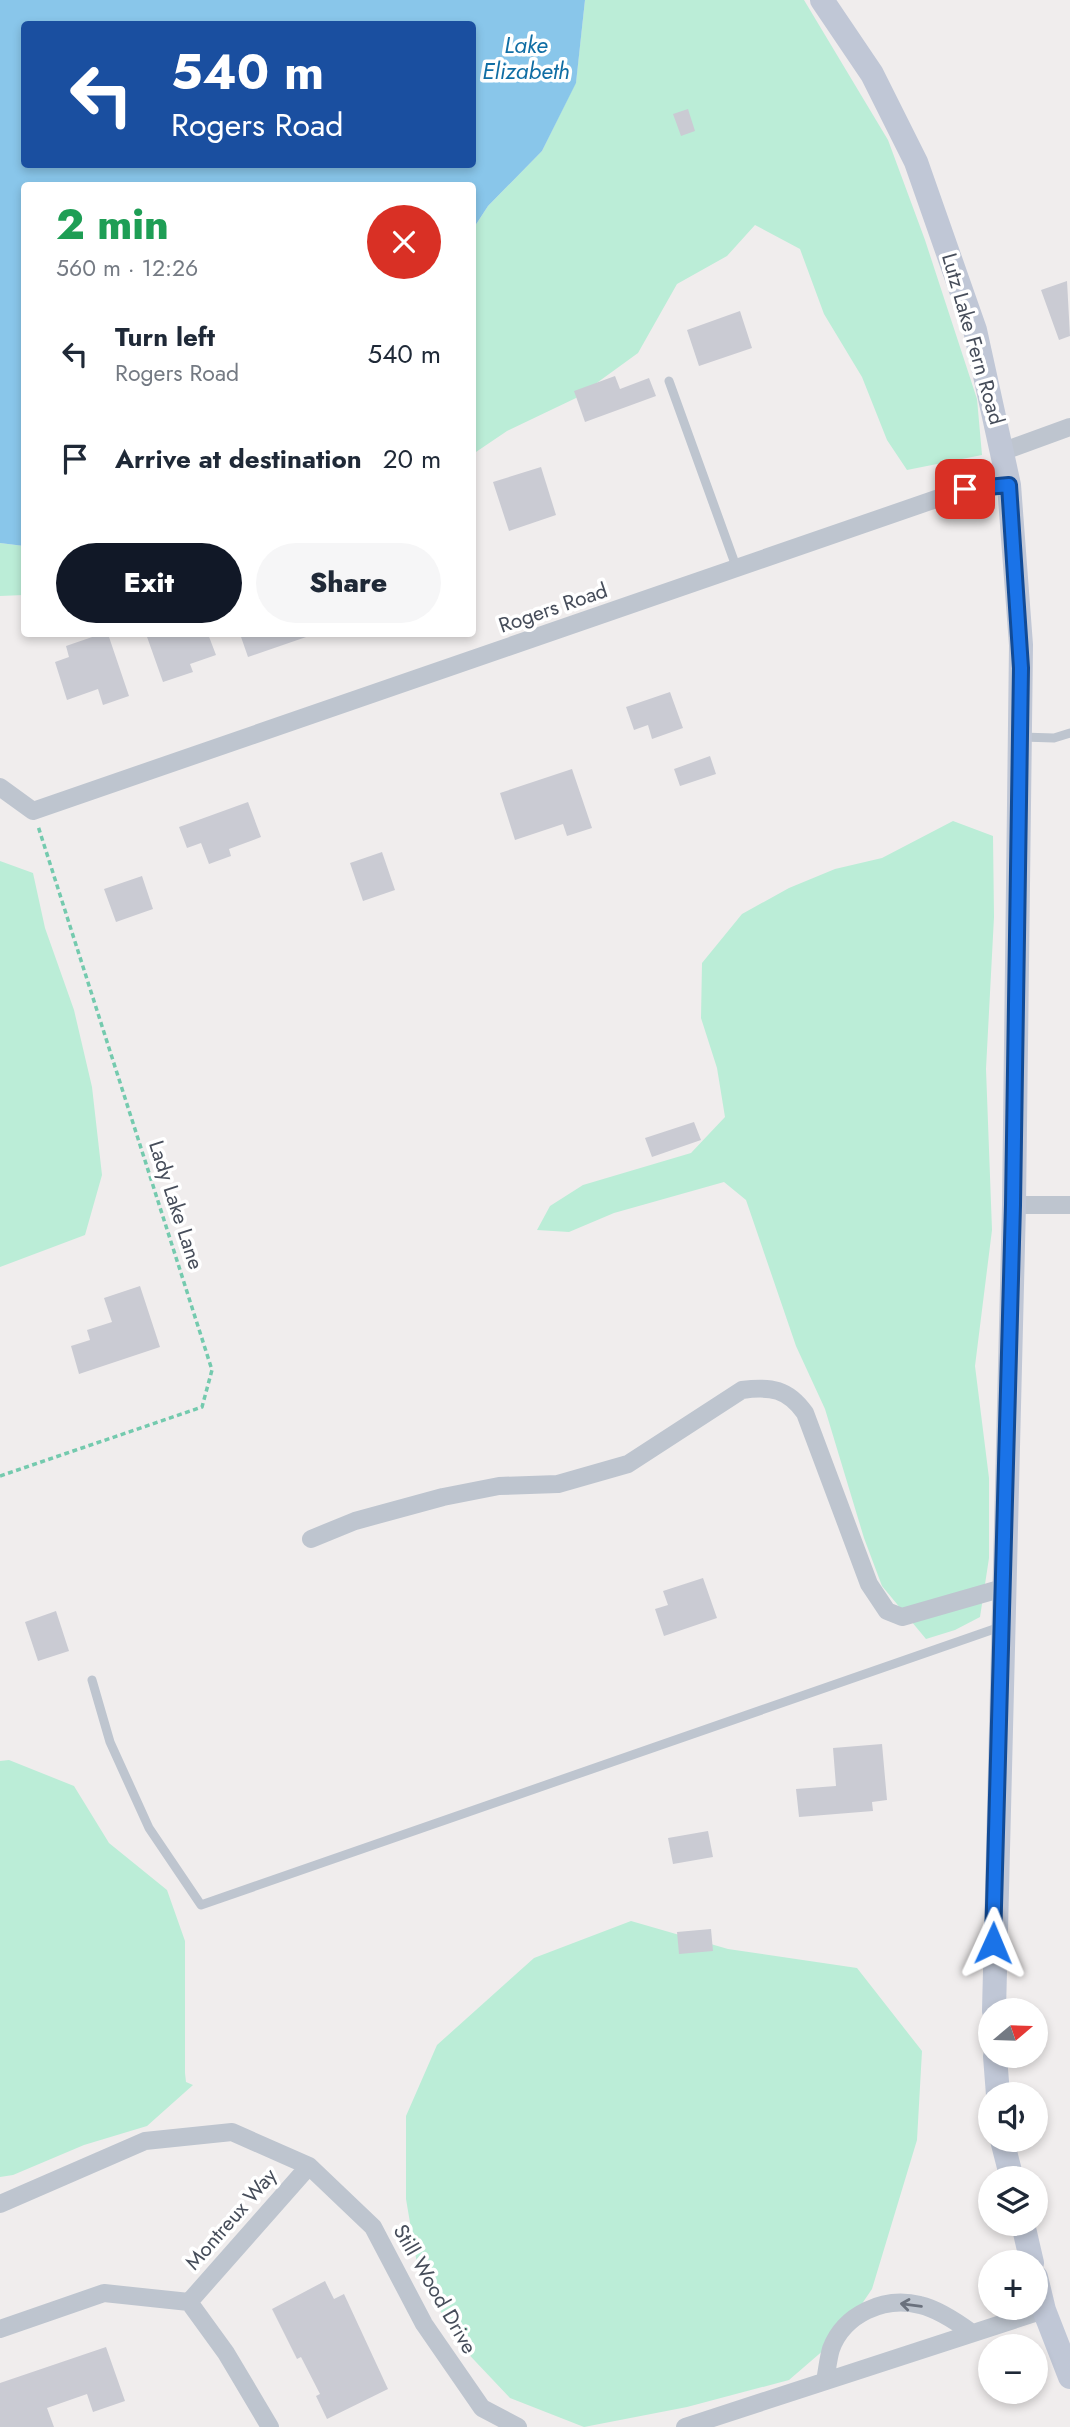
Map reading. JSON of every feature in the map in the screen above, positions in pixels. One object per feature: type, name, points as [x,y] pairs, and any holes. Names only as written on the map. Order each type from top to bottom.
[{"type":"main road","name":"Lutz Lake Fern Road","points":[[821,0],[872,74],[916,162],[975,330],[1004,451],[1009,485],[1021,645],[1013,1205],[993,1998]]},
{"type":"main road","points":[[1048,2320],[1070,2377]]},
{"type":"street","points":[[1004,451],[1070,427]]},
{"type":"street","name":"Rogers Road","points":[[33,811],[965,489],[1009,485]]},
{"type":"street","points":[[0,787],[33,811]]},
{"type":"street","points":[[1013,1205],[1070,1205]]},
{"type":"street","points":[[311,1539],[355,1521],[443,1497],[499,1486],[558,1483],[628,1464],[742,1390],[762,1387],[780,1390],[794,1398],[805,1413],[869,1584],[887,1611],[902,1617],[1003,1588]]},
{"type":"street","name":"Still Wood Drive","points":[[0,2204],[145,2141],[232,2132],[309,2166],[373,2227],[424,2324],[482,2407],[518,2427]]},
{"type":"street","name":"Montreux Way","points":[[189,2302],[309,2166]]},
{"type":"street","points":[[0,2329],[104,2292],[189,2302],[226,2353],[270,2427]]},
{"type":"street","points":[[825,2381],[830,2351],[845,2325],[873,2306],[920,2305],[957,2322],[972,2333]]},
{"type":"street","points":[[685,2427],[1013,2320]]},
{"type":"lane","points":[[669,381],[737,569]]},
{"type":"lane","points":[[1020,737],[1054,738],[1070,733]]},
{"type":"lane","points":[[92,1680],[110,1742],[149,1828],[201,1905],[1002,1626]]},
{"type":"path","name":"Lady Lake Lane","points":[[0,1476],[202,1407],[212,1370],[33,811]]},
{"type":"green space","points":[[585,0],[804,0],[888,140],[925,240],[977,399],[982,455],[907,470],[887,440],[862,377],[824,314],[800,249],[755,225],[727,256],[677,284],[638,353],[576,398],[507,431],[476,452],[476,224],[488,206],[542,151],[576,82]]},
{"type":"green space","points":[[0,543],[21,546],[21,595],[0,596]]},
{"type":"green space","points":[[953,821],[993,836],[994,917],[986,1069],[992,1230],[975,1366],[989,1478],[989,1558],[980,1617],[955,1630],[926,1639],[882,1586],[864,1538],[825,1409],[796,1346],[746,1200],[724,1182],[614,1213],[569,1232],[537,1230],[550,1206],[583,1185],[691,1153],[725,1117],[717,1068],[701,1018],[702,963],[742,914],[789,888],[835,869],[882,858]]},
{"type":"green space","points":[[0,861],[33,873],[45,928],[74,1010],[92,1087],[102,1175],[85,1235],[0,1267]]},
{"type":"green space","points":[[9,1760],[74,1786],[109,1843],[167,1890],[185,1941],[185,2073],[186,2082],[193,2085],[147,2126],[84,2145],[13,2175],[0,2177],[0,1761]]},
{"type":"green space","points":[[631,1921],[728,1949],[857,1968],[922,2051],[917,2140],[872,2289],[840,2336],[789,2380],[687,2407],[584,2427],[510,2398],[458,2343],[418,2270],[406,2199],[406,2116],[437,2045],[534,1958]]},
{"type":"water","name":"Lake Elizabeth","points":[[0,0],[585,0],[576,83],[542,151],[488,206],[476,224],[476,182],[21,182],[21,546],[0,543]]},
{"type":"building","points":[[688,109],[695,131],[681,136],[673,114]]},
{"type":"building","points":[[1067,281],[1070,336],[1059,340],[1041,290]]},
{"type":"building","points":[[740,311],[752,348],[699,366],[687,330]]},
{"type":"building","points":[[615,376],[620,389],[649,378],[656,396],[585,422],[574,391]]},
{"type":"building","points":[[541,467],[556,515],[509,531],[493,482]]},
{"type":"building","points":[[92,637],[109,637],[129,696],[103,705],[98,689],[67,700],[55,662],[69,657],[66,646]]},
{"type":"building","points":[[147,637],[209,637],[216,655],[190,664],[193,672],[163,682]]},
{"type":"building","points":[[241,637],[306,637],[248,657]]},
{"type":"building","points":[[670,692],[683,728],[652,739],[648,725],[634,730],[626,707]]},
{"type":"building","points":[[710,756],[716,774],[680,786],[674,769]]},
{"type":"building","points":[[572,769],[592,828],[567,836],[563,824],[515,840],[500,793]]},
{"type":"building","points":[[248,802],[261,837],[229,849],[231,856],[209,864],[201,843],[187,848],[179,827]]},
{"type":"building","points":[[382,852],[395,890],[363,901],[350,863]]},
{"type":"building","points":[[142,876],[153,909],[116,922],[104,889]]},
{"type":"building","points":[[694,1122],[701,1140],[652,1157],[645,1138]]},
{"type":"building","points":[[140,1286],[160,1347],[79,1374],[71,1346],[90,1340],[87,1330],[112,1322],[104,1298]]},
{"type":"building","points":[[703,1578],[717,1618],[664,1636],[655,1609],[668,1605],[663,1591]]},
{"type":"building","points":[[56,1611],[69,1651],[38,1661],[25,1622]]},
{"type":"building","points":[[882,1744],[887,1800],[872,1802],[873,1811],[799,1817],[796,1789],[836,1786],[833,1748]]},
{"type":"building","points":[[708,1831],[713,1857],[673,1864],[668,1838]]},
{"type":"building","points":[[711,1929],[713,1951],[679,1954],[677,1932]]},
{"type":"building","points":[[325,2281],[334,2299],[344,2294],[388,2389],[327,2419],[316,2396],[320,2394],[301,2357],[297,2359],[272,2309]]},
{"type":"building","points":[[106,2347],[125,2401],[93,2412],[87,2394],[47,2408],[54,2427],[0,2427],[0,2383]]},
{"type":"route","points":[[965,489],[1009,485],[1021,645],[1013,1205],[993,1943]]}]
